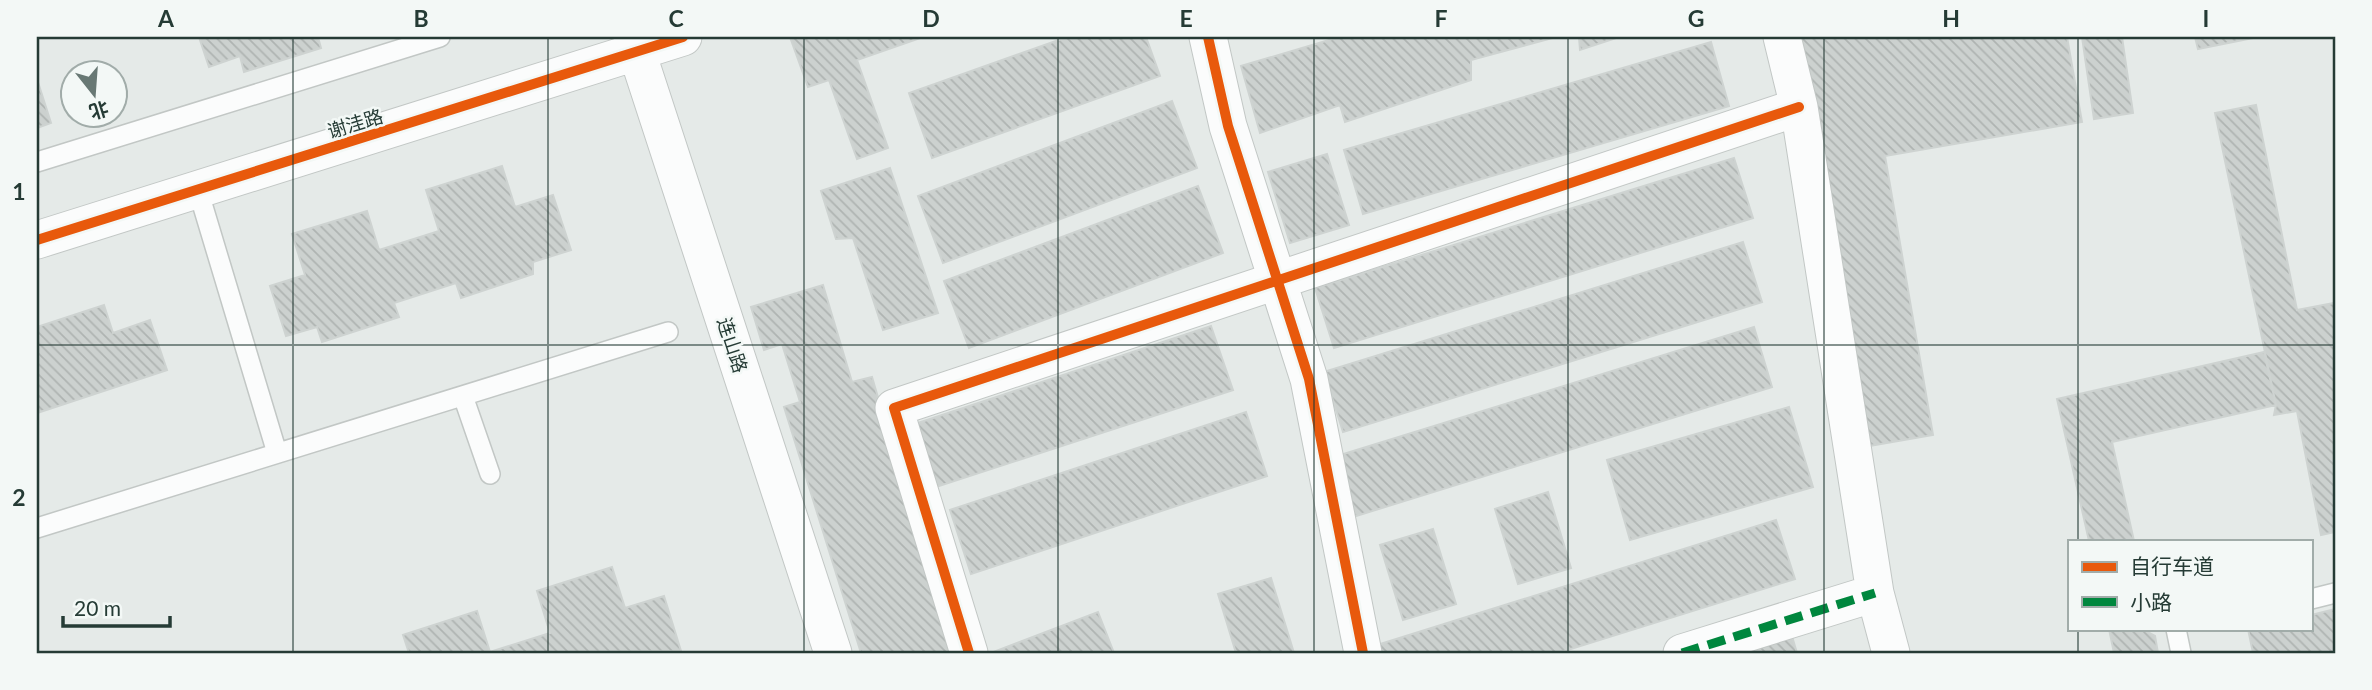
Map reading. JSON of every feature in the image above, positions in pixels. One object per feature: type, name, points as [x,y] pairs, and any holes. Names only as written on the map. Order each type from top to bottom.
[{"type":"street","name":"谢洼路","points":[[37,240],[198,190],[635,45],[682,37]]},
{"type":"street","points":[[1208,37],[1228,126],[1309,379],[1363,653]]},
{"type":"street","points":[[1782,37],[1799,107],[1875,593],[1891,653]]},
{"type":"street","name":"连山路","points":[[635,45],[833,653]]},
{"type":"street","points":[[969,653],[894,408],[1799,107]]},
{"type":"street","points":[[1682,653],[1875,593]]},
{"type":"lane","points":[[37,162],[440,37]]},
{"type":"lane","points":[[198,190],[276,453]]},
{"type":"lane","points":[[37,528],[668,332]]},
{"type":"lane","points":[[463,396],[490,474]]},
{"type":"lane","points":[[2312,599],[2335,593]]},
{"type":"lane","points":[[2176,630],[2181,653]]},
{"type":"building","points":[[199,37],[318,37],[321,48],[244,72],[240,56],[209,67]]},
{"type":"building","points":[[790,37],[923,37],[857,60],[888,148],[857,159],[829,80],[808,87]]},
{"type":"building","points":[[1067,37],[1146,37],[1160,76],[932,158],[909,93]]},
{"type":"building","points":[[1339,37],[1556,37],[1471,60],[1471,80],[1345,122],[1340,105],[1260,133],[1241,66]]},
{"type":"building","points":[[1579,37],[1619,37],[1580,50]]},
{"type":"building","points":[[1798,37],[2067,37],[2082,122],[1885,156],[1933,435],[1869,446]]},
{"type":"building","points":[[2082,37],[2122,37],[2133,113],[2094,119]]},
{"type":"building","points":[[2195,37],[2258,37],[2198,49]]},
{"type":"building","points":[[1711,42],[1729,106],[1363,214],[1344,150]]},
{"type":"building","points":[[37,79],[51,123],[37,128]]},
{"type":"building","points":[[1172,101],[1197,168],[943,263],[918,196]]},
{"type":"building","points":[[2256,105],[2297,310],[2334,303],[2335,307],[2335,532],[2321,535],[2297,411],[2274,415],[2276,405],[2215,113]]},
{"type":"building","points":[[1327,154],[1349,225],[1290,243],[1268,172]]},
{"type":"building","points":[[1734,158],[1753,218],[1334,348],[1315,288]]},
{"type":"building","points":[[502,166],[515,207],[553,195],[571,250],[533,262],[533,274],[461,298],[456,283],[394,303],[399,317],[322,342],[317,327],[286,336],[270,286],[305,275],[292,234],[367,211],[379,250],[439,231],[426,190]]},
{"type":"building","points":[[890,168],[938,313],[883,330],[853,238],[836,239],[821,191]]},
{"type":"building","points":[[1198,186],[1223,253],[969,348],[944,281]]},
{"type":"building","points":[[1743,242],[1762,302],[1343,432],[1324,372]]},
{"type":"building","points":[[823,285],[852,382],[872,377],[953,653],[861,653],[784,407],[800,402],[782,344],[764,350],[751,307]]},
{"type":"building","points":[[104,305],[113,333],[150,320],[167,370],[37,413],[37,327]]},
{"type":"building","points":[[1211,326],[1233,390],[936,487],[915,424]]},
{"type":"building","points":[[1754,327],[1772,387],[1353,517],[1334,457]]},
{"type":"building","points":[[2264,352],[2276,405],[2112,442],[2134,540],[2089,540],[2057,399]]},
{"type":"building","points":[[1789,407],[1813,487],[1630,540],[1607,460]]},
{"type":"building","points":[[1246,412],[1267,476],[971,574],[950,510]]},
{"type":"building","points":[[1548,492],[1571,568],[1518,584],[1495,509]]},
{"type":"building","points":[[1776,520],[1795,579],[1558,653],[1376,653],[1374,646]]},
{"type":"building","points":[[1433,529],[1456,604],[1403,620],[1380,545]]},
{"type":"building","points":[[612,567],[625,608],[664,596],[681,651],[409,653],[403,635],[477,611],[490,652],[550,633],[537,591]]},
{"type":"building","points":[[1271,578],[1294,653],[1236,653],[1218,594]]},
{"type":"building","points":[[2335,609],[2335,653],[2253,653],[2248,630],[2312,630],[2312,615]]},
{"type":"building","points":[[1098,612],[1114,653],[991,653]]},
{"type":"building","points":[[1788,623],[1797,653],[1691,653]]},
{"type":"building","points":[[2109,630],[2144,630],[2155,636],[2158,653],[2114,653]]},
{"type":"marked path","points":[[1682,653],[1875,593]]},
{"type":"cycle path","points":[[37,240],[683,37]]},
{"type":"cycle path","points":[[1208,37],[1228,126],[1309,379],[1363,653]]},
{"type":"cycle path","points":[[969,653],[894,408],[1799,107]]}]
